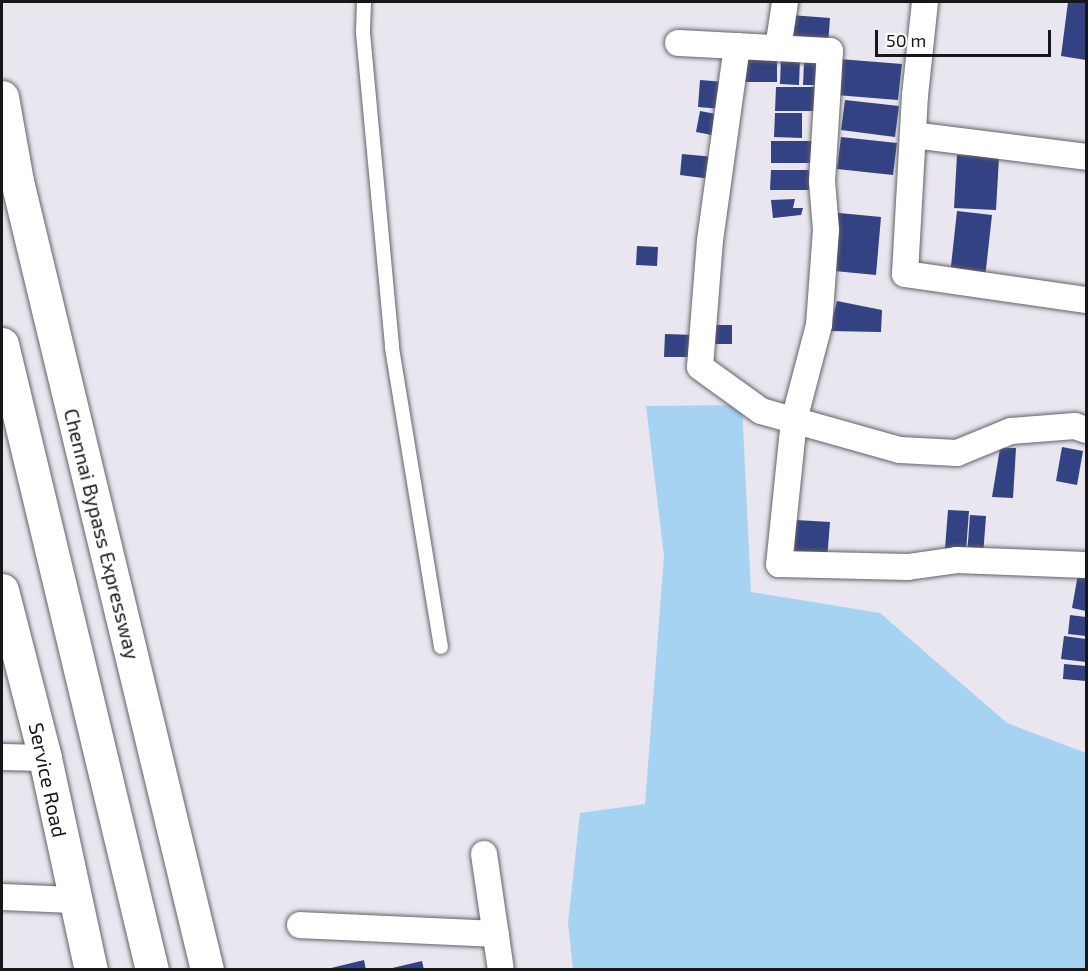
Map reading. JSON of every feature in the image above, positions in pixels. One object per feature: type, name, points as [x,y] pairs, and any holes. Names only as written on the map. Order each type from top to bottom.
[{"type":"main road","name":"Chennai Bypass Expressway","points":[[2,97],[16,182],[207,969]]},
{"type":"main road","points":[[2,344],[152,969]]},
{"type":"main road","name":"Service Road","points":[[3,604],[45,758],[73,900],[91,969]]},
{"type":"street","points":[[778,48],[785,2]]},
{"type":"street","points":[[926,2],[913,135],[905,274],[1086,300]]},
{"type":"street","points":[[678,43],[830,51],[822,181],[826,230],[819,325],[794,420],[779,564],[908,567],[969,560],[1086,565]]},
{"type":"street","points":[[737,46],[710,240],[700,367],[761,411],[900,450],[957,453],[1011,431],[1075,426],[1086,430]]},
{"type":"street","points":[[913,135],[1086,157]]},
{"type":"street","points":[[2,758],[45,758]]},
{"type":"street","points":[[484,854],[501,969]]},
{"type":"street","points":[[2,897],[73,900]]},
{"type":"street","points":[[300,925],[496,934]]},
{"type":"lane","points":[[364,2],[363,33],[392,348],[441,646]]},
{"type":"water","points":[[742,405],[751,592],[880,613],[1007,723],[1086,753],[1086,969],[573,970],[568,923],[580,813],[645,804],[664,556],[646,406]]},
{"type":"building","points":[[1068,2],[1086,2],[1086,60],[1061,56]]},
{"type":"building","points":[[790,15],[830,18],[828,45],[787,41]]},
{"type":"building","points":[[739,55],[777,56],[777,82],[738,82]]},
{"type":"building","points":[[781,57],[800,58],[799,85],[780,84]]},
{"type":"building","points":[[839,59],[902,64],[898,100],[836,95]]},
{"type":"building","points":[[804,63],[824,63],[823,85],[803,85]]},
{"type":"building","points":[[700,80],[725,82],[722,109],[698,107]]},
{"type":"building","points":[[776,87],[823,87],[822,111],[775,111]]},
{"type":"building","points":[[845,100],[899,106],[895,137],[841,130]]},
{"type":"building","points":[[700,111],[721,115],[717,136],[696,132]]},
{"type":"building","points":[[775,113],[802,113],[802,138],[774,137]]},
{"type":"building","points":[[841,137],[897,143],[893,175],[837,169]]},
{"type":"building","points":[[771,141],[812,141],[812,163],[771,163]]},
{"type":"building","points":[[682,154],[714,157],[711,179],[680,175]]},
{"type":"building","points":[[957,155],[999,157],[996,210],[954,208]]},
{"type":"building","points":[[771,170],[809,170],[809,190],[770,190]]},
{"type":"building","points":[[795,199],[793,208],[803,208],[801,215],[773,218],[771,200]]},
{"type":"building","points":[[957,211],[992,215],[985,278],[950,275]]},
{"type":"building","points":[[829,212],[881,217],[876,275],[824,270]]},
{"type":"building","points":[[637,246],[658,247],[657,266],[636,265]]},
{"type":"building","points":[[837,301],[882,310],[881,332],[829,331]]},
{"type":"building","points":[[710,325],[732,325],[732,344],[710,344]]},
{"type":"building","points":[[665,334],[695,335],[694,357],[664,357]]},
{"type":"building","points":[[1062,447],[1083,451],[1077,485],[1056,481]]},
{"type":"building","points":[[1000,448],[1016,448],[1013,498],[992,497]]},
{"type":"building","points":[[948,510],[969,511],[966,551],[945,549]]},
{"type":"building","points":[[970,515],[986,516],[983,556],[967,555]]},
{"type":"building","points":[[796,520],[830,522],[827,560],[794,558]]},
{"type":"building","points":[[1078,574],[1086,575],[1086,611],[1072,608]]},
{"type":"building","points":[[1070,615],[1086,617],[1086,636],[1068,634]]},
{"type":"building","points":[[1064,636],[1086,639],[1086,662],[1061,659]]},
{"type":"building","points":[[1064,664],[1086,666],[1086,681],[1063,679]]},
{"type":"building","points":[[364,960],[366,970],[327,970],[327,969]]},
{"type":"building","points":[[422,961],[424,970],[388,970],[388,969]]}]
